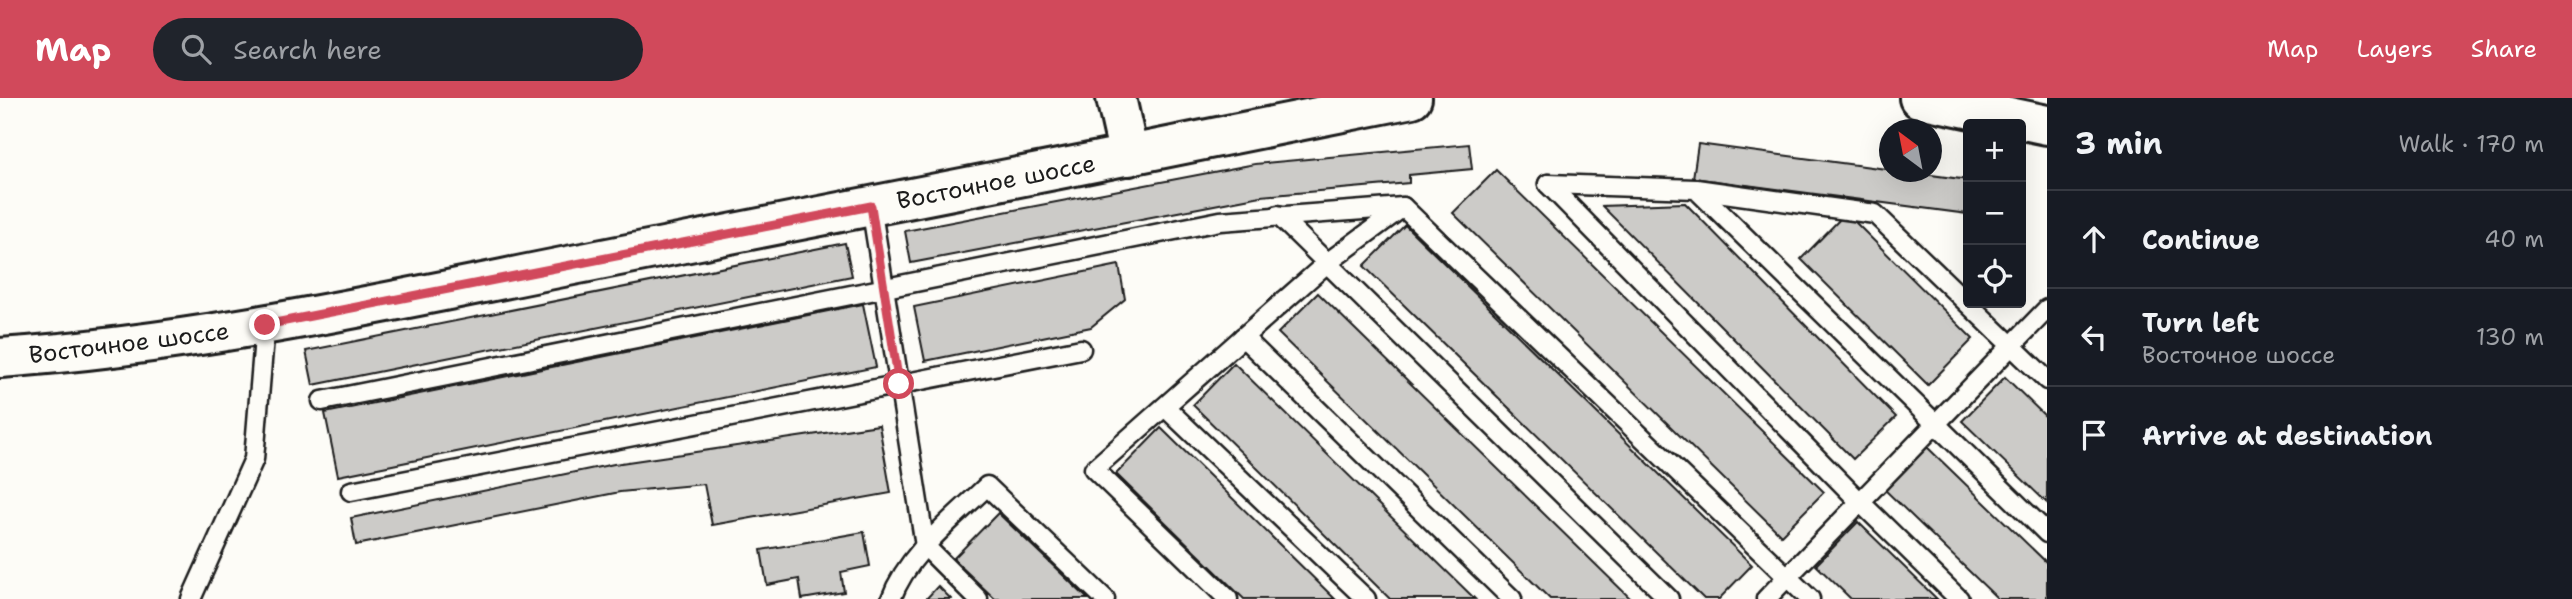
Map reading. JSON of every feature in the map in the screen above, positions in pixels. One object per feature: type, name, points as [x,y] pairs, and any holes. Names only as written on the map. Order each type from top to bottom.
[{"type":"main road","points":[[1116,98],[1129,156]]},
{"type":"main road","name":"Восточное шоссе","points":[[0,358],[58,354],[224,333],[1412,98]]},
{"type":"main road","points":[[1919,98],[2047,125]]},
{"type":"lane","points":[[1959,599],[1548,184],[1696,188],[1875,214],[2047,380]]},
{"type":"lane","points":[[1696,188],[2047,533]]},
{"type":"lane","points":[[871,206],[925,546],[978,599]]},
{"type":"lane","points":[[322,401],[1220,221],[1403,207],[1810,599]]},
{"type":"lane","points":[[1228,599],[1094,469],[1327,263],[1403,207]]},
{"type":"lane","points":[[1278,215],[1669,599]]},
{"type":"lane","points":[[1766,599],[2047,309]]},
{"type":"lane","points":[[191,599],[254,459],[265,325]]},
{"type":"lane","points":[[1244,337],[1512,599]]},
{"type":"lane","points":[[351,491],[1081,349]]},
{"type":"lane","points":[[1165,407],[1366,599]]},
{"type":"lane","points":[[891,599],[925,546],[987,486],[1105,599]]},
{"type":"building","points":[[1469,144],[1472,169],[1409,175],[1409,183],[1261,196],[911,263],[905,231],[1255,164]]},
{"type":"building","points":[[1698,144],[1879,168],[1879,182],[1942,182],[1942,177],[1963,179],[1963,213],[1693,178]]},
{"type":"building","points":[[1496,170],[1824,492],[1781,535],[1453,213]]},
{"type":"building","points":[[1685,203],[1896,417],[1853,459],[1602,206]]},
{"type":"building","points":[[1846,213],[1973,339],[1928,385],[1801,259]]},
{"type":"building","points":[[1405,225],[1752,565],[1719,599],[1704,599],[1364,266]]},
{"type":"building","points":[[845,243],[852,276],[313,385],[306,351]]},
{"type":"building","points":[[1119,265],[1125,299],[1091,327],[925,361],[914,307]]},
{"type":"building","points":[[1318,293],[1631,599],[1550,599],[1278,333]]},
{"type":"building","points":[[863,304],[876,367],[338,476],[325,413]]},
{"type":"building","points":[[1234,363],[1475,599],[1390,599],[1193,405]]},
{"type":"building","points":[[2005,377],[2047,418],[2047,503],[1962,421]]},
{"type":"building","points":[[879,425],[891,493],[712,525],[704,484],[620,492],[356,545],[351,518],[614,464]]},
{"type":"building","points":[[1161,428],[1335,599],[1244,599],[1116,474]]},
{"type":"building","points":[[1926,446],[2047,563],[2047,599],[1998,599],[1884,489]]},
{"type":"building","points":[[998,513],[1088,599],[995,599],[953,559]]},
{"type":"building","points":[[1858,522],[1937,599],[1851,599],[1816,565]]},
{"type":"building","points":[[864,532],[870,566],[841,572],[844,592],[802,599],[799,579],[767,585],[761,550]]},
{"type":"building","points":[[938,586],[951,599],[926,599]]},
{"type":"route","points":[[265,325],[871,206],[899,384]]}]
